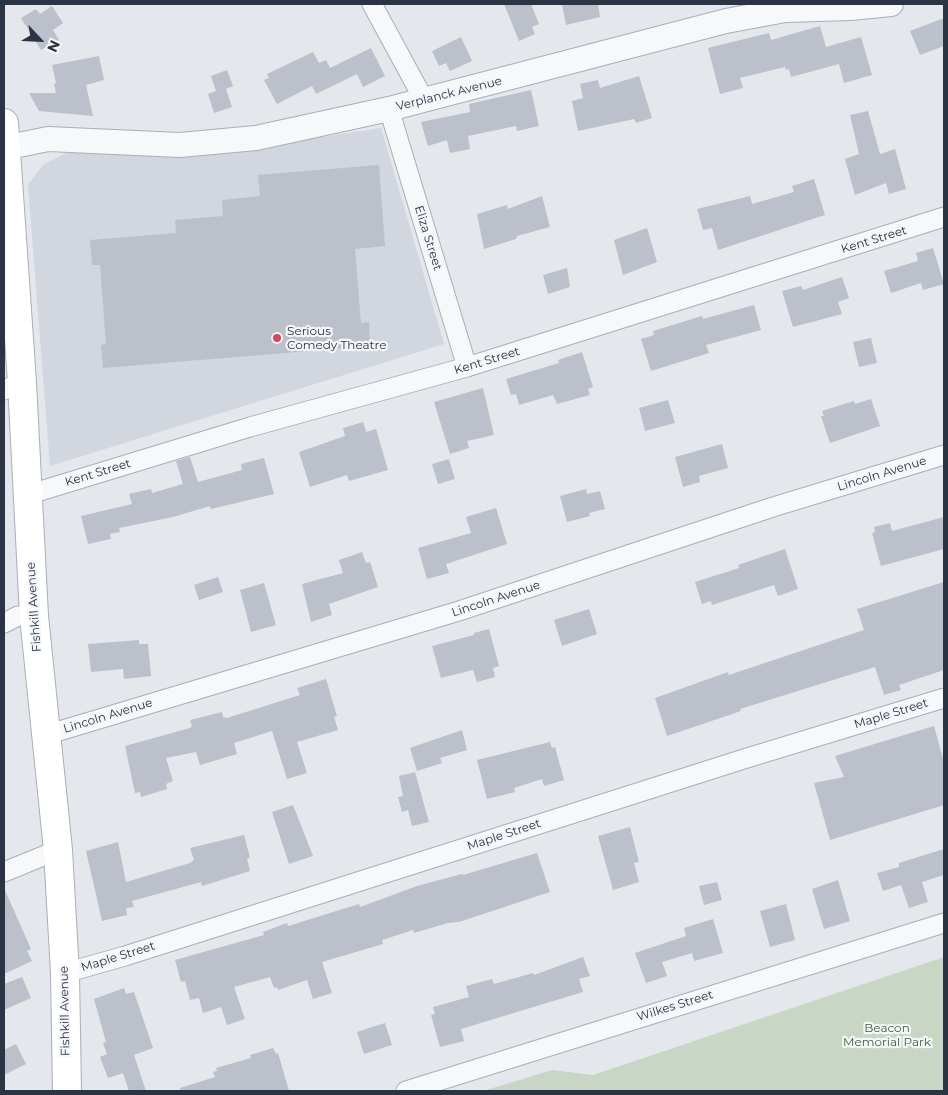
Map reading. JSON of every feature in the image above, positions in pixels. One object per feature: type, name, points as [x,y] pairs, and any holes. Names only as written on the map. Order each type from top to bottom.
[{"type":"main road","name":"Fishkill Avenue","points":[[4,139],[13,386],[27,495],[34,616],[58,850],[65,973],[67,1091]]},
{"type":"street","points":[[372,4],[424,100]]},
{"type":"street","name":"Verplanck Avenue","points":[[4,139],[180,145],[247,139],[389,109],[726,21],[751,10],[851,8],[891,4]]},
{"type":"street","name":"Eliza Street","points":[[389,109],[467,367]]},
{"type":"street","name":"Kent Street","points":[[27,495],[250,427],[467,367],[944,217]]},
{"type":"street","name":"Lincoln Avenue","points":[[46,735],[459,611],[773,507],[944,455]]},
{"type":"street","points":[[4,623],[18,616],[34,616]]},
{"type":"street","name":"Maple Street","points":[[65,973],[125,956],[747,758],[944,698]]},
{"type":"street","points":[[4,872],[58,850]]},
{"type":"street","name":"Wilkes Street","points":[[406,1091],[944,923]]},
{"type":"shaded area","points":[[381,128],[444,344],[50,466],[28,185],[43,165],[66,153],[221,152]]},
{"type":"green space","name":"Beacon Memorial Park","points":[[944,957],[944,1091],[483,1091],[552,1070],[593,1075]]},
{"type":"building","points":[[504,4],[531,4],[539,24],[532,27],[535,34],[519,41]]},
{"type":"building","points":[[562,4],[598,4],[600,17],[566,25]]},
{"type":"building","points":[[52,6],[63,23],[53,30],[59,40],[41,50],[21,18],[36,9],[40,14]]},
{"type":"building","points":[[944,18],[944,46],[920,55],[910,31]]},
{"type":"building","points":[[820,26],[826,47],[861,37],[872,75],[844,83],[839,64],[791,77],[789,69],[786,70],[785,67],[740,78],[743,88],[720,94],[708,48],[769,33],[771,40]]},
{"type":"building","points":[[461,37],[472,61],[450,71],[446,63],[439,66],[432,51]]},
{"type":"building","points":[[371,48],[385,76],[363,87],[357,74],[316,94],[312,86],[277,104],[264,80],[269,78],[267,74],[313,52],[319,63],[326,60],[330,68]]},
{"type":"building","points":[[99,56],[104,80],[86,85],[93,116],[39,111],[29,93],[56,93],[52,65]]},
{"type":"building","points":[[227,70],[233,86],[226,89],[232,107],[214,113],[208,94],[216,91],[211,76]]},
{"type":"building","points":[[639,76],[652,118],[636,123],[634,119],[578,131],[572,101],[583,98],[580,84],[598,80],[600,88]]},
{"type":"building","points":[[531,90],[539,126],[517,131],[516,126],[468,136],[470,149],[450,153],[447,140],[428,146],[421,122],[470,112],[469,104]]},
{"type":"building","points":[[868,111],[880,154],[895,149],[906,189],[889,194],[886,183],[855,195],[845,159],[859,154],[850,115]]},
{"type":"building","points":[[379,165],[385,246],[355,249],[361,323],[369,322],[370,346],[103,368],[101,345],[106,344],[100,265],[92,265],[90,240],[176,233],[175,220],[223,216],[222,200],[260,196],[258,175]]},
{"type":"building","points":[[814,179],[825,215],[718,250],[712,228],[703,230],[697,209],[750,196],[752,204],[794,192],[792,186]]},
{"type":"building","points":[[542,196],[550,227],[517,236],[516,239],[484,249],[477,214],[507,205],[508,209]]},
{"type":"building","points":[[647,228],[657,262],[623,275],[614,240]]},
{"type":"building","points":[[933,248],[944,284],[923,290],[921,283],[891,293],[884,271],[918,261],[916,253]]},
{"type":"building","points":[[567,268],[570,287],[548,294],[543,275]]},
{"type":"building","points":[[842,277],[849,298],[838,302],[842,314],[793,327],[782,291],[801,286],[803,290]]},
{"type":"building","points":[[754,305],[761,330],[706,345],[709,353],[651,371],[641,339],[654,335],[653,331],[702,316],[703,319]]},
{"type":"building","points":[[871,338],[877,363],[859,367],[853,342]]},
{"type":"building","points":[[582,352],[593,387],[588,389],[590,395],[557,404],[553,395],[519,405],[516,394],[511,395],[506,379],[559,363],[558,360]]},
{"type":"building","points":[[483,388],[494,435],[467,441],[469,448],[450,454],[434,402]]},
{"type":"building","points":[[871,399],[880,426],[830,443],[821,416],[824,416],[822,411],[854,401],[855,404]]},
{"type":"building","points":[[668,400],[675,423],[645,431],[639,408]]},
{"type":"building","points":[[363,422],[366,432],[376,429],[388,470],[349,481],[347,475],[310,487],[299,452],[345,436],[343,428]]},
{"type":"building","points":[[722,444],[728,468],[699,476],[700,482],[683,487],[675,457]]},
{"type":"building","points":[[190,457],[198,482],[242,470],[241,464],[264,458],[274,494],[211,509],[210,506],[173,517],[119,528],[120,532],[110,534],[111,539],[88,544],[81,516],[132,504],[129,494],[151,489],[152,493],[183,484],[176,461]]},
{"type":"building","points":[[449,459],[455,479],[438,484],[432,464]]},
{"type":"building","points":[[586,489],[587,494],[600,491],[605,509],[589,513],[590,516],[567,522],[560,496]]},
{"type":"building","points":[[496,508],[507,544],[446,564],[449,573],[427,579],[418,548],[471,533],[466,517]]},
{"type":"building","points":[[944,517],[944,549],[881,566],[872,533],[875,532],[874,527],[890,523],[892,531]]},
{"type":"building","points":[[785,549],[798,589],[778,596],[774,585],[712,605],[711,601],[702,604],[695,582],[739,568],[738,565]]},
{"type":"building","points":[[362,552],[366,563],[370,562],[378,587],[329,604],[332,615],[311,622],[302,584],[343,573],[339,560]]},
{"type":"building","points":[[218,577],[223,592],[199,600],[194,585]]},
{"type":"building","points":[[944,582],[944,670],[899,685],[901,690],[884,695],[875,667],[740,709],[741,711],[667,736],[655,698],[728,672],[729,675],[864,630],[857,609]]},
{"type":"building","points":[[264,583],[276,625],[251,632],[240,590]]},
{"type":"building","points":[[589,609],[597,634],[562,646],[554,620]]},
{"type":"building","points":[[489,629],[499,666],[493,668],[495,677],[477,682],[473,670],[441,678],[432,646]]},
{"type":"building","points":[[139,640],[139,644],[148,644],[151,676],[124,679],[123,669],[91,672],[88,644]]},
{"type":"building","points":[[326,679],[337,716],[334,717],[338,730],[297,742],[307,773],[287,779],[272,731],[234,743],[237,754],[200,765],[196,752],[166,758],[173,781],[166,784],[167,789],[141,797],[140,792],[135,793],[125,746],[190,728],[192,726],[190,720],[222,712],[223,717],[227,718],[300,695],[297,688]]},
{"type":"building","points":[[934,726],[944,762],[944,805],[830,840],[814,783],[844,777],[835,756]]},
{"type":"building","points":[[462,730],[467,750],[440,758],[442,763],[417,771],[410,748]]},
{"type":"building","points":[[550,742],[552,748],[555,747],[564,780],[544,786],[542,779],[514,788],[515,792],[487,799],[477,760]]},
{"type":"building","points":[[415,772],[429,822],[412,826],[408,810],[402,812],[398,797],[403,796],[399,776]]},
{"type":"building","points":[[293,805],[313,856],[289,864],[272,812]]},
{"type":"building","points":[[630,827],[639,862],[634,863],[639,882],[613,890],[598,836]]},
{"type":"building","points":[[244,835],[250,858],[247,858],[250,871],[202,886],[201,882],[132,901],[134,907],[126,908],[127,915],[102,921],[86,851],[118,842],[126,882],[190,863],[194,860],[190,848]]},
{"type":"building","points":[[944,849],[944,875],[922,882],[928,902],[909,908],[901,885],[883,891],[877,873],[899,867],[899,863]]},
{"type":"building","points":[[537,853],[550,892],[459,922],[448,923],[414,933],[413,930],[382,940],[383,944],[322,962],[332,993],[313,999],[307,980],[278,990],[277,987],[274,988],[270,977],[234,987],[245,1019],[227,1025],[221,1007],[203,1013],[199,998],[190,1000],[185,981],[181,982],[175,960],[264,935],[263,932],[287,923],[288,926],[359,904],[360,907],[417,886],[463,875]]},
{"type":"building","points":[[838,880],[850,921],[824,929],[812,889]]},
{"type":"building","points":[[717,882],[722,900],[704,905],[699,886]]},
{"type":"building","points":[[4,888],[31,949],[27,951],[32,961],[4,974]]},
{"type":"building","points":[[786,904],[795,940],[770,947],[760,911]]},
{"type":"building","points":[[713,919],[723,953],[694,961],[692,953],[662,962],[667,976],[646,983],[635,953],[686,936],[684,928]]},
{"type":"building","points":[[583,957],[590,976],[579,979],[583,992],[461,1029],[464,1041],[440,1047],[431,1015],[435,1014],[433,1007],[469,997],[466,986],[492,979],[494,984],[533,973],[534,975]]},
{"type":"building","points":[[22,977],[31,998],[4,1010],[4,984]]},
{"type":"building","points":[[124,988],[126,994],[134,992],[153,1048],[134,1055],[146,1091],[129,1091],[123,1073],[108,1078],[100,1057],[107,1054],[103,1043],[106,1042],[94,999]]},
{"type":"building","points":[[385,1023],[392,1045],[364,1054],[357,1032]]},
{"type":"building","points":[[16,1044],[26,1064],[4,1075],[4,1050]]},
{"type":"building","points":[[273,1048],[276,1054],[278,1053],[289,1091],[181,1091],[180,1088],[215,1077],[213,1072],[217,1071],[216,1068],[251,1058],[250,1055]]},
{"type":"place","name":"Serious Comedy Theatre","points":[[277,338]]}]
